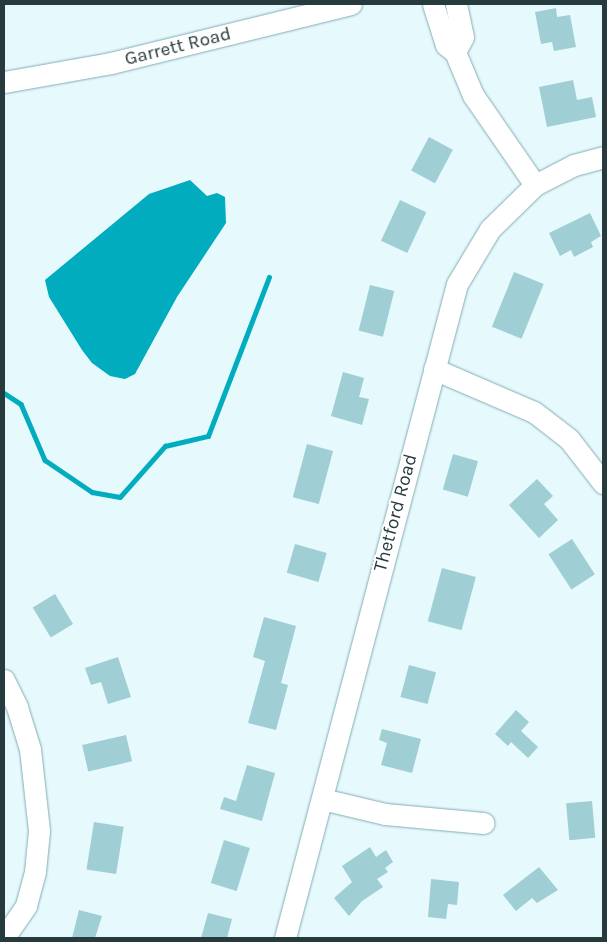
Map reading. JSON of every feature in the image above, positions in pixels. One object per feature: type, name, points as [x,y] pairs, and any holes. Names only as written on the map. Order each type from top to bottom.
[{"type":"street","name":"Garrett Road","points":[[4,82],[111,63],[351,4]]},
{"type":"street","points":[[433,4],[446,44],[455,52],[473,95],[535,185]]},
{"type":"street","points":[[455,52],[463,36],[456,4]]},
{"type":"street","name":"Thetford Road","points":[[285,938],[457,284],[470,258],[490,229],[535,185],[574,165],[603,157]]},
{"type":"street","points":[[434,369],[534,412],[569,440],[603,483]]},
{"type":"street","points":[[4,680],[17,707],[30,749],[38,831],[34,872],[26,906],[4,937]]},
{"type":"street","points":[[322,799],[385,814],[484,823]]},
{"type":"water","points":[[190,180],[207,196],[217,193],[225,197],[226,223],[177,297],[135,374],[125,379],[110,376],[92,363],[82,350],[49,297],[45,280],[149,194]]},
{"type":"building","points":[[556,8],[557,17],[570,15],[576,47],[554,51],[552,42],[541,44],[535,12]]},
{"type":"building","points":[[573,80],[577,100],[592,97],[596,117],[547,127],[539,87]]},
{"type":"building","points":[[429,137],[453,150],[435,183],[411,171]]},
{"type":"building","points":[[400,200],[426,212],[407,253],[381,241]]},
{"type":"building","points":[[590,213],[601,236],[591,242],[593,247],[574,257],[571,250],[560,256],[549,233]]},
{"type":"building","points":[[514,272],[544,284],[522,339],[492,327]]},
{"type":"building","points":[[370,285],[394,291],[383,337],[359,331]]},
{"type":"building","points":[[343,372],[364,378],[359,397],[369,399],[362,425],[331,416]]},
{"type":"building","points":[[307,444],[333,451],[319,504],[293,497]]},
{"type":"building","points":[[453,454],[478,461],[468,497],[443,490]]},
{"type":"building","points":[[537,479],[553,496],[544,504],[558,520],[539,538],[509,505]]},
{"type":"building","points":[[572,539],[595,574],[571,589],[549,554]]},
{"type":"building","points":[[295,544],[327,553],[318,582],[287,573]]},
{"type":"building","points":[[442,568],[476,577],[462,630],[428,621]]},
{"type":"building","points":[[55,594],[73,624],[51,637],[33,607]]},
{"type":"building","points":[[264,617],[296,626],[281,683],[288,685],[276,730],[248,723],[265,661],[253,657]]},
{"type":"building","points":[[118,657],[131,697],[108,704],[101,682],[91,685],[85,668]]},
{"type":"building","points":[[409,665],[436,672],[428,704],[400,697]]},
{"type":"building","points":[[516,710],[529,722],[521,731],[538,747],[528,758],[511,742],[508,746],[495,734]]},
{"type":"building","points":[[382,729],[421,739],[412,773],[381,765],[387,743],[379,740]]},
{"type":"building","points":[[126,735],[132,761],[88,771],[82,745]]},
{"type":"building","points":[[247,765],[275,773],[262,821],[220,809],[224,797],[236,801]]},
{"type":"building","points":[[592,801],[595,838],[569,840],[566,803]]},
{"type":"building","points":[[94,822],[124,827],[116,874],[86,869]]},
{"type":"building","points":[[224,840],[250,848],[237,891],[211,883]]},
{"type":"building","points":[[370,847],[376,857],[386,850],[393,862],[385,868],[388,872],[377,879],[383,887],[362,901],[349,916],[334,898],[352,882],[342,866]]},
{"type":"building","points":[[539,867],[558,890],[537,903],[532,898],[516,911],[503,895]]},
{"type":"building","points":[[431,879],[459,882],[457,905],[448,904],[446,919],[428,917]]},
{"type":"building","points":[[79,910],[102,916],[95,938],[72,938]]},
{"type":"building","points":[[208,913],[232,919],[227,938],[201,938]]},
{"type":"waterway","points":[[4,393],[21,404],[45,460],[92,492],[120,497],[165,446],[208,436],[269,277]]}]
